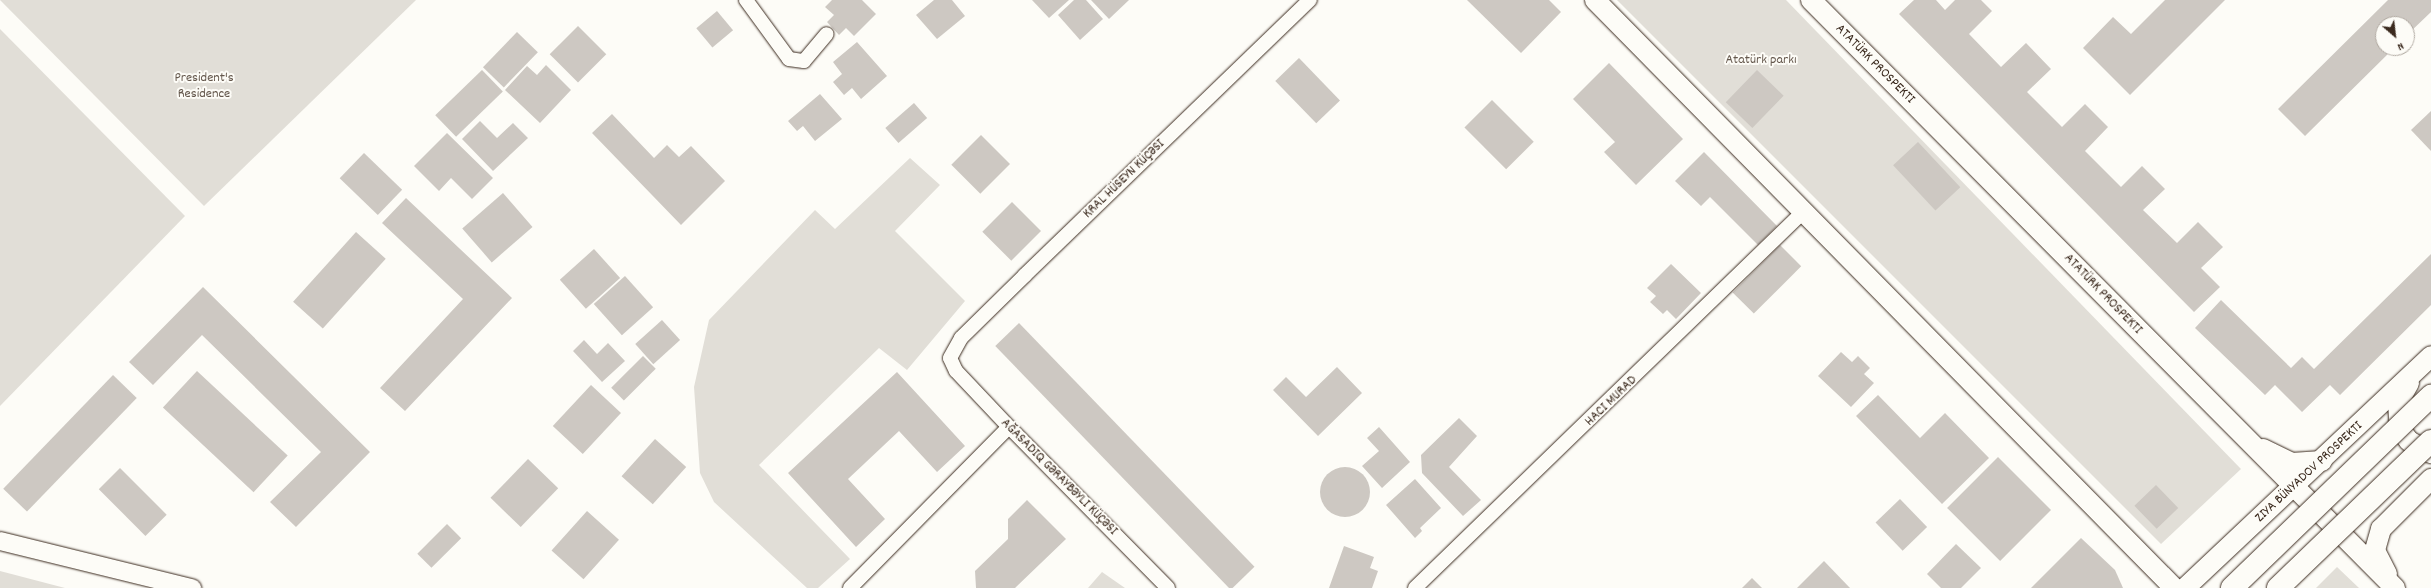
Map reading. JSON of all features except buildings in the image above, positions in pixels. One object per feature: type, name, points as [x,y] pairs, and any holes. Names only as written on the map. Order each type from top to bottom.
[{"type":"main road","points":[[1596,0],[2174,588]]},
{"type":"main road","name":"ATATÜRK PROSPEKTI","points":[[1811,0],[2232,427],[2395,588]]},
{"type":"main road","points":[[2425,361],[2398,404],[2397,415],[2400,429],[2409,441],[2431,453]]},
{"type":"main road","name":"ZIYA BÜNYADOV PROSPEKTI","points":[[2185,588],[2322,461],[2425,361]]},
{"type":"main road","name":"ZIYA BÜNYADOV PROSPEKTI","points":[[2232,588],[2431,396]]},
{"type":"main road","points":[[2232,427],[2275,458],[2292,463],[2322,461]]},
{"type":"main road","points":[[2278,588],[2431,440]]},
{"type":"main road","points":[[2398,588],[2379,560],[2377,538],[2386,523],[2431,479]]},
{"type":"street","points":[[746,0],[789,59],[804,60],[828,34]]},
{"type":"street","name":"KRAL HÜSEYN KÜÇƏSI","points":[[1009,427],[951,364],[952,350],[961,338],[1310,0]]},
{"type":"street","points":[[1415,588],[1804,212]]},
{"type":"street","points":[[850,588],[1009,427],[1168,588]]},
{"type":"street","points":[[0,541],[192,588]]},
{"type":"green space","name":"President's Residence","points":[[0,0],[416,0],[204,206]]},
{"type":"green space","name":"Atatürk parkı","points":[[1617,0],[1786,0],[2241,469],[2161,544]]},
{"type":"green space","points":[[0,29],[185,216],[0,406]]},
{"type":"green space","points":[[910,158],[940,185],[895,231],[965,301],[907,370],[879,348],[759,465],[850,559],[818,588],[807,588],[714,502],[700,473],[694,387],[709,320],[815,210],[835,229]]},
{"type":"green space","points":[[2337,567],[2359,588],[2316,588]]},
{"type":"green space","points":[[0,571],[65,588],[0,588]]},
{"type":"green space","points":[[1102,572],[1125,588],[1088,588]]}]
